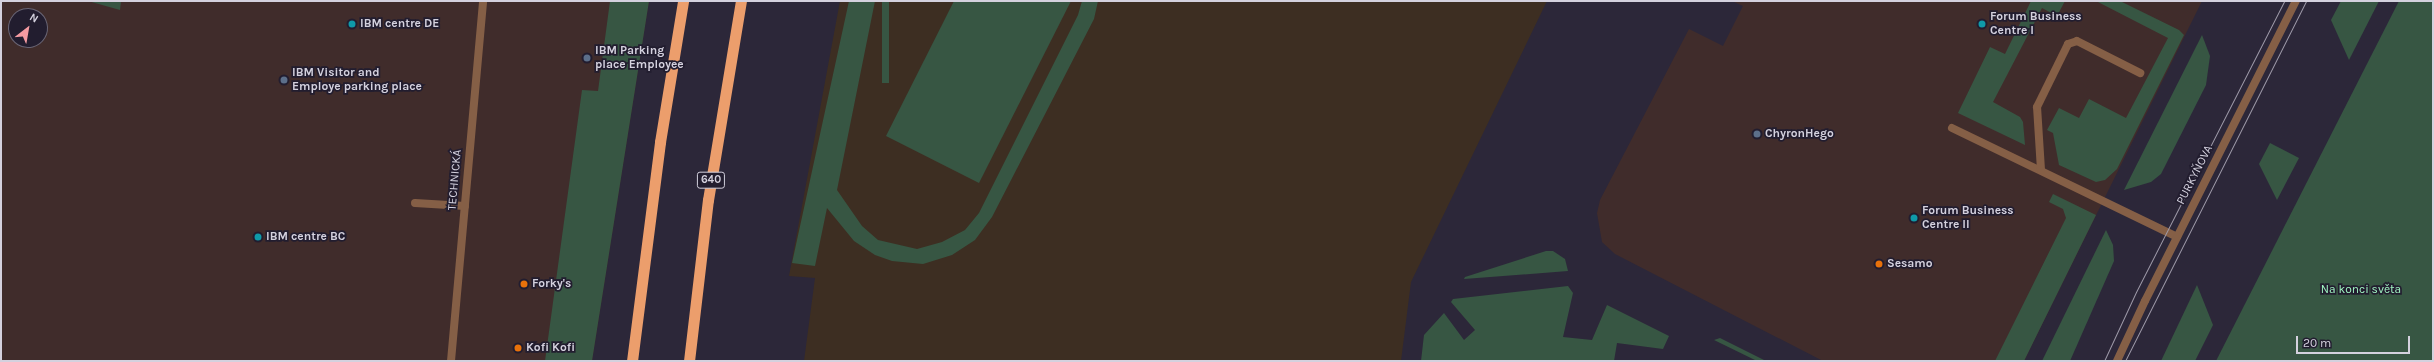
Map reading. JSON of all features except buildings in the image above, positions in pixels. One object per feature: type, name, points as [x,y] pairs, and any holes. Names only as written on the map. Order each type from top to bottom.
[{"type":"highway","points":[[632,361],[660,142],[683,1]]},
{"type":"highway","name":"640","points":[[689,361],[708,200],[741,1]]},
{"type":"street","name":"TECHNICKÁ","points":[[451,361],[482,1]]},
{"type":"street","name":"PURKYŇOVA","points":[[2118,361],[2177,237],[2296,1]]},
{"type":"street","points":[[2041,170],[2037,107],[2068,44],[2076,41],[2140,73]]},
{"type":"street","points":[[1952,128],[2177,237]]},
{"type":"street","points":[[415,203],[465,206]]},
{"type":"shaded area","points":[[1,1],[649,1],[592,361],[1,361]]},
{"type":"shaded area","points":[[840,1],[1547,1],[1411,282],[1401,361],[804,361],[815,278],[789,276]]},
{"type":"shaded area","points":[[1732,1],[2202,1],[2024,361],[1823,361],[1615,254],[1602,242],[1597,213],[1600,200],[1689,29],[1723,46],[1743,6]]},
{"type":"green space","points":[[88,1],[121,1],[120,10]]},
{"type":"green space","points":[[610,1],[649,1],[592,361],[545,361],[582,90],[598,91]]},
{"type":"green space","points":[[849,1],[875,1],[837,190],[862,226],[878,240],[917,249],[942,242],[965,230],[979,213],[1078,15],[1082,1],[1098,1],[1094,19],[992,217],[975,240],[952,255],[923,264],[892,261],[875,255],[854,241],[827,208],[815,266],[792,263]]},
{"type":"green space","points":[[882,1],[889,1],[889,83],[882,83]]},
{"type":"green space","points":[[954,1],[1071,1],[979,183],[886,136]]},
{"type":"green space","points":[[2031,1],[2065,1],[2057,16],[2042,8],[1993,102],[2020,117],[2023,122],[2025,145],[1958,113],[1990,47],[2005,54]]},
{"type":"green space","points":[[2096,1],[2120,1],[2179,30],[2184,35],[2117,169],[2105,180],[2096,182],[2059,165],[2053,133],[2047,130],[2059,108],[2079,118],[2089,99],[2126,118],[2168,38]]},
{"type":"green space","points":[[2341,1],[2379,1],[2349,60],[2331,20]]},
{"type":"green space","name":"Na konci světa","points":[[2399,1],[2433,1],[2433,361],[2216,361]]},
{"type":"green space","points":[[2202,35],[2210,56],[2206,85],[2161,174],[2151,182],[2124,190]]},
{"type":"green space","points":[[2270,143],[2299,158],[2277,200],[2259,164]]},
{"type":"green space","points":[[2053,194],[2096,215],[2024,361],[1995,361],[2066,218],[2063,209],[2049,202]]},
{"type":"green space","points":[[2106,230],[2113,245],[2114,261],[2070,361],[2042,361]]},
{"type":"green space","points":[[1546,251],[1553,251],[1565,259],[1568,271],[1464,279],[1465,277]]},
{"type":"green space","points":[[2197,285],[2213,325],[2195,361],[2161,361]]},
{"type":"green space","points":[[1568,286],[1573,293],[1563,337],[1592,340],[1607,305],[1669,336],[1663,349],[1617,343],[1614,361],[1421,361],[1424,335],[1444,313],[1464,340],[1475,330],[1451,302],[1453,299]]},
{"type":"green space","points":[[1720,338],[1766,361],[1757,361],[1714,340]]},
{"type":"tram line","points":[[2104,361],[2136,292],[2284,1]]},
{"type":"tram line","points":[[2125,361],[2306,1]]},
{"type":"place","name":"IBM centre DE","points":[[352,24]]},
{"type":"place","name":"Forum Business Centre I","points":[[1982,24]]},
{"type":"place","name":"IBM Parking place Employee","points":[[587,58]]},
{"type":"place","name":"IBM Visitor and Employe parking place","points":[[284,80]]},
{"type":"place","name":"ChyronHego","points":[[1757,134]]},
{"type":"place","name":"Forum Business Centre II","points":[[1914,218]]},
{"type":"place","name":"IBM centre BC","points":[[258,237]]},
{"type":"place","name":"Sesamo","points":[[1879,264]]},
{"type":"place","name":"Forky's","points":[[524,284]]},
{"type":"place","name":"Kofi Kofi","points":[[518,348]]}]
